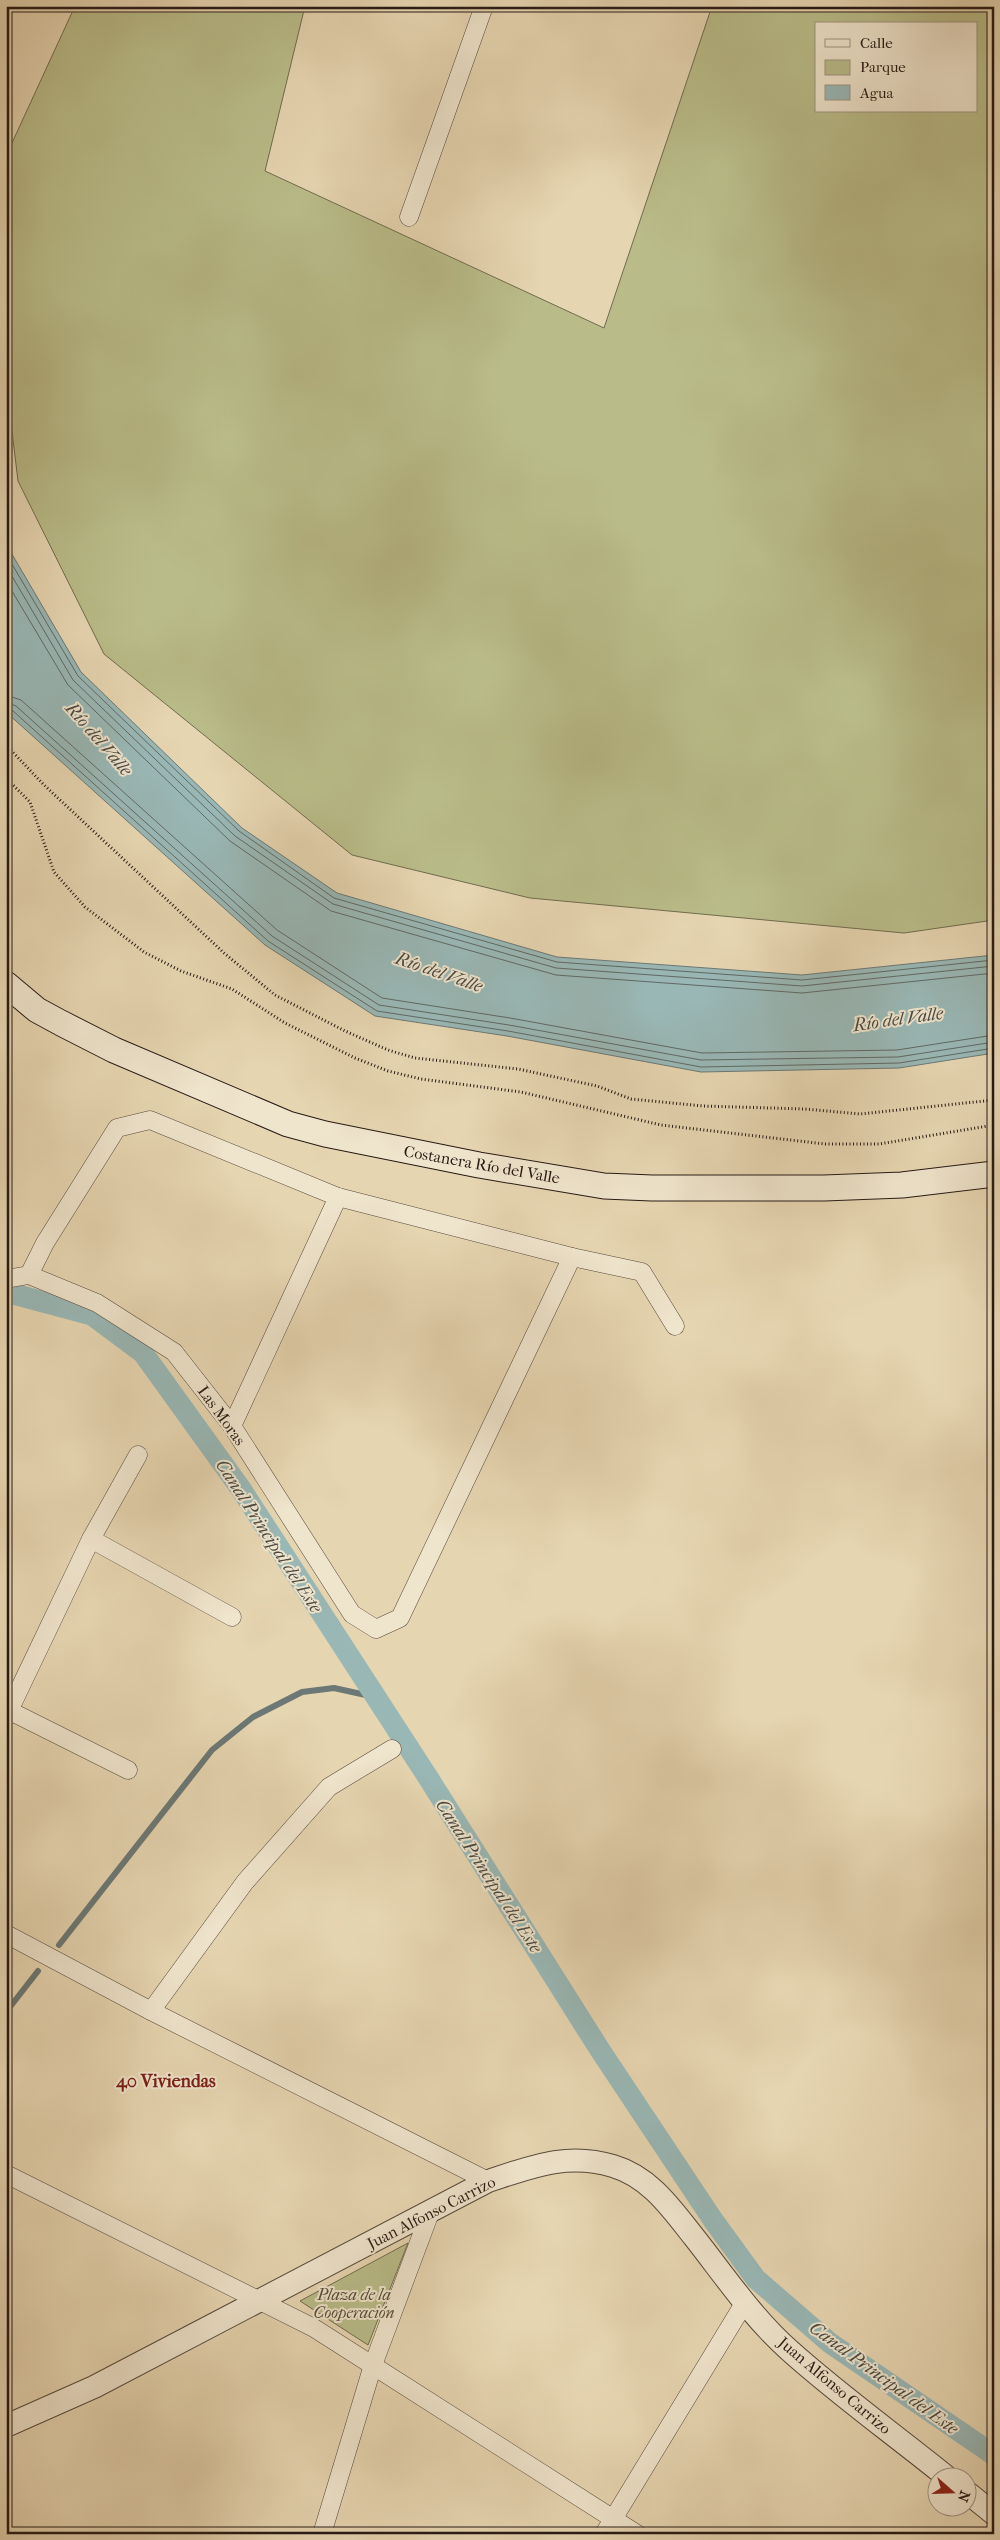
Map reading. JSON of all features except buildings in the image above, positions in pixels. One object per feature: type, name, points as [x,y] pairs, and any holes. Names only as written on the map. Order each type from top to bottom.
[{"type":"main road","name":"Costanera Río del Valle","points":[[6,984],[37,1010],[114,1050],[288,1124],[325,1134],[460,1161],[604,1186],[652,1188],[824,1188],[902,1185],[994,1174]]},
{"type":"street","points":[[408,217],[484,6]]},
{"type":"street","points":[[6,1279],[29,1275],[45,1243],[117,1128],[150,1120],[338,1197],[572,1257],[642,1272],[675,1326]]},
{"type":"street","points":[[232,1426],[338,1197]]},
{"type":"street","name":"Las Moras","points":[[29,1275],[97,1303],[174,1352],[232,1426],[352,1614],[376,1629],[400,1618],[572,1257]]},
{"type":"street","points":[[128,1770],[7,1712],[91,1539],[138,1455]]},
{"type":"street","points":[[91,1539],[232,1617]]},
{"type":"street","points":[[151,2011],[245,1882],[329,1787],[392,1749]]},
{"type":"street","points":[[6,1934],[151,2011],[488,2181]]},
{"type":"street","name":"Juan Alfonso Carrizo","points":[[6,2426],[94,2387],[488,2181],[551,2161],[586,2160],[614,2166],[639,2177],[660,2194],[745,2302],[788,2349],[936,2468]]},
{"type":"street","points":[[6,2174],[314,2328],[373,2365],[609,2526],[637,2534]]},
{"type":"street","points":[[322,2534],[373,2365],[431,2210]]},
{"type":"street","points":[[609,2526],[745,2302]]},
{"type":"street","points":[[978,2501],[994,2514]]},
{"type":"path","points":[[6,745],[44,785],[173,906],[224,953],[276,995],[345,1032],[388,1050],[415,1058],[518,1070],[597,1086],[631,1099],[702,1106],[805,1109],[860,1114],[994,1100]]},
{"type":"path","points":[[6,778],[30,802],[54,872],[85,907],[114,930],[144,952],[181,971],[232,989],[285,1023],[355,1058],[388,1071],[422,1079],[521,1092],[661,1125],[825,1144],[879,1144],[994,1126]]},
{"type":"green space","points":[[75,6],[305,6],[265,171],[604,328],[712,6],[994,6],[994,920],[904,933],[530,898],[352,855],[104,654],[18,481],[6,382],[6,156]]},
{"type":"green space","name":"Plaza de la Cooperación","points":[[408,2243],[368,2345],[300,2301]]},
{"type":"water","name":"Río del Valle","points":[[6,544],[81,672],[242,828],[337,893],[557,957],[802,975],[994,955],[994,1053],[899,1068],[701,1072],[507,1036],[375,1016],[265,945],[6,712]]},
{"type":"waterway","name":"Canal Principal del Este","points":[[6,1292],[92,1315],[143,1353],[241,1489],[429,1779],[600,2050],[713,2220],[756,2279],[830,2343],[994,2455]]},
{"type":"waterway","points":[[59,1945],[212,1750],[253,1717],[302,1692],[334,1688],[375,1697]]},
{"type":"waterway","points":[[6,2012],[38,1971]]},
{"type":"district","name":"40 Viviendas","points":[[166,2081]]}]
